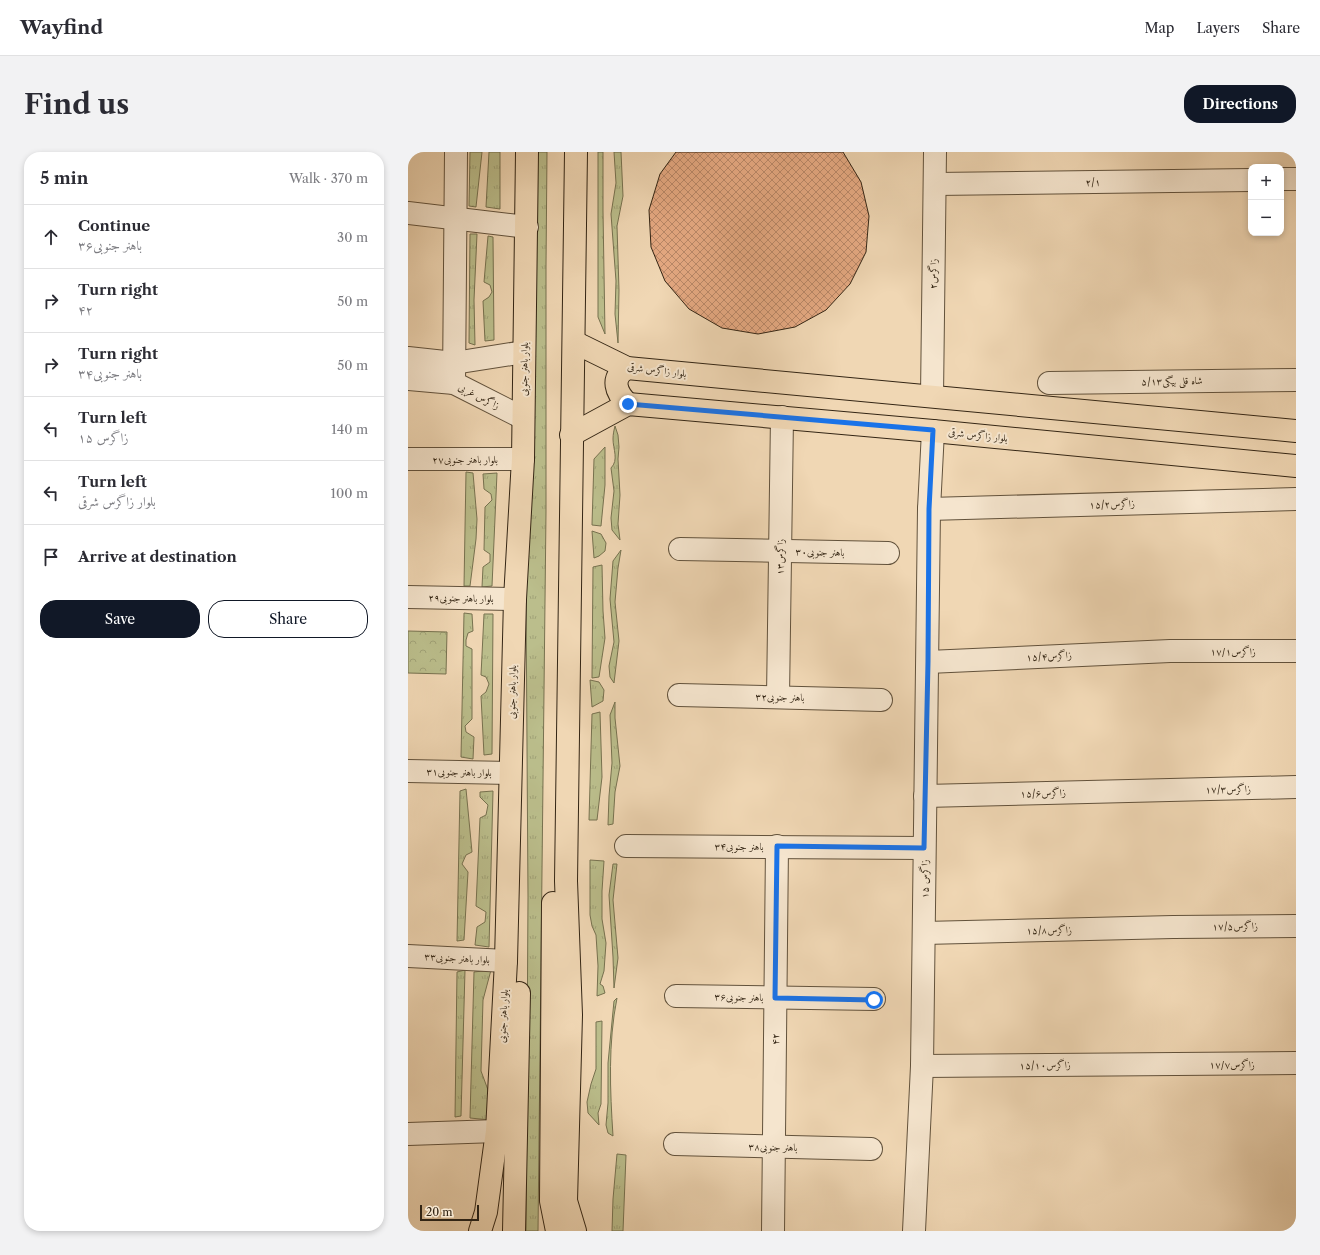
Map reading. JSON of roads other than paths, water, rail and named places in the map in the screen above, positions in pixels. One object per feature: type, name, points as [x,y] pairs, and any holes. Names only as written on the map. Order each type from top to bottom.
[{"type":"main road","name":"بلوار باهنر جنوبی","points":[[480,1231],[486,1212],[497,1131],[506,961],[515,599],[523,459],[527,152]]},
{"type":"main road","points":[[575,1231],[566,1201],[570,1015],[566,881],[576,152]]},
{"type":"main road","name":"بلوار زاگرس شرقی","points":[[574,342],[627,368],[1296,431]]},
{"type":"main road","points":[[571,435],[628,404],[616,387],[616,382],[620,374],[627,368]]},
{"type":"main road","name":"بلوار زاگرس شرقی","points":[[628,404],[933,430],[1296,466]]},
{"type":"main road","points":[[1167,454],[1170,419]]},
{"type":"main road","points":[[557,1231],[551,1201],[552,916],[556,818],[568,721]]},
{"type":"main road","points":[[512,722],[520,941],[514,1231]]},
{"type":"street","points":[[454,373],[456,152]]},
{"type":"street","name":"زاگرس۲","points":[[932,396],[935,152]]},
{"type":"street","points":[[1284,179],[1296,179]]},
{"type":"street","name":"۲/۱","points":[[935,184],[1248,180]]},
{"type":"street","points":[[408,213],[527,227]]},
{"type":"street","name":"زاگرس غربی","points":[[408,379],[454,373],[524,352]]},
{"type":"street","name":"زاگرس غربی","points":[[408,358],[454,373],[523,418]]},
{"type":"street","name":"شاه قلی بیگی۵/۱۳","points":[[1049,383],[1296,380]]},
{"type":"street","name":"زاگرس۱۳","points":[[778,697],[782,417]]},
{"type":"street","name":"زاگرس ۱۵","points":[[914,1231],[922,1066],[929,509],[933,430]]},
{"type":"street","name":"بلوار باهنر جنوبی۲۷","points":[[408,459],[523,459]]},
{"type":"street","name":"زاگرس۱۵/۲","points":[[929,509],[1296,499]]},
{"type":"street","name":"باهنر جنوبی۳۰","points":[[680,549],[888,553]]},
{"type":"street","name":"بلوار باهنر جنوبی۲۹","points":[[408,597],[515,599]]},
{"type":"street","name":"زاگرس۱۵/۴","points":[[928,662],[1170,650]]},
{"type":"street","name":"زاگرس۱۷/۱","points":[[1170,650],[1296,651]]},
{"type":"street","name":"باهنر جنوبی۳۲","points":[[679,695],[881,700]]},
{"type":"street","name":"بلوار باهنر جنوبی۳۱","points":[[408,771],[510,773]]},
{"type":"street","name":"زاگرس۱۷/۳","points":[[1161,790],[1296,787]]},
{"type":"street","name":"زاگرس۱۵/۶","points":[[926,796],[1161,790]]},
{"type":"street","name":"باهنر جنوبی۳۴","points":[[626,846],[924,848]]},
{"type":"street","name":"۴۲","points":[[772,1231],[777,846]]},
{"type":"street","name":"زاگرس۱۷/۵","points":[[1174,927],[1296,926]]},
{"type":"street","name":"زاگرس۱۵/۸","points":[[924,933],[1174,927]]},
{"type":"street","name":"بلوار باهنر جنوبی۳۳","points":[[408,956],[506,961]]},
{"type":"street","name":"باهنر جنوبی۳۶","points":[[676,996],[874,1000]]},
{"type":"street","name":"زاگرس۱۷/۷","points":[[1169,1064],[1296,1063]]},
{"type":"street","name":"زاگرس۱۵/۱۰","points":[[922,1066],[1169,1064]]},
{"type":"street","points":[[408,1134],[497,1131]]},
{"type":"street","name":"باهنر جنوبی۳۸","points":[[675,1144],[871,1150]]}]
